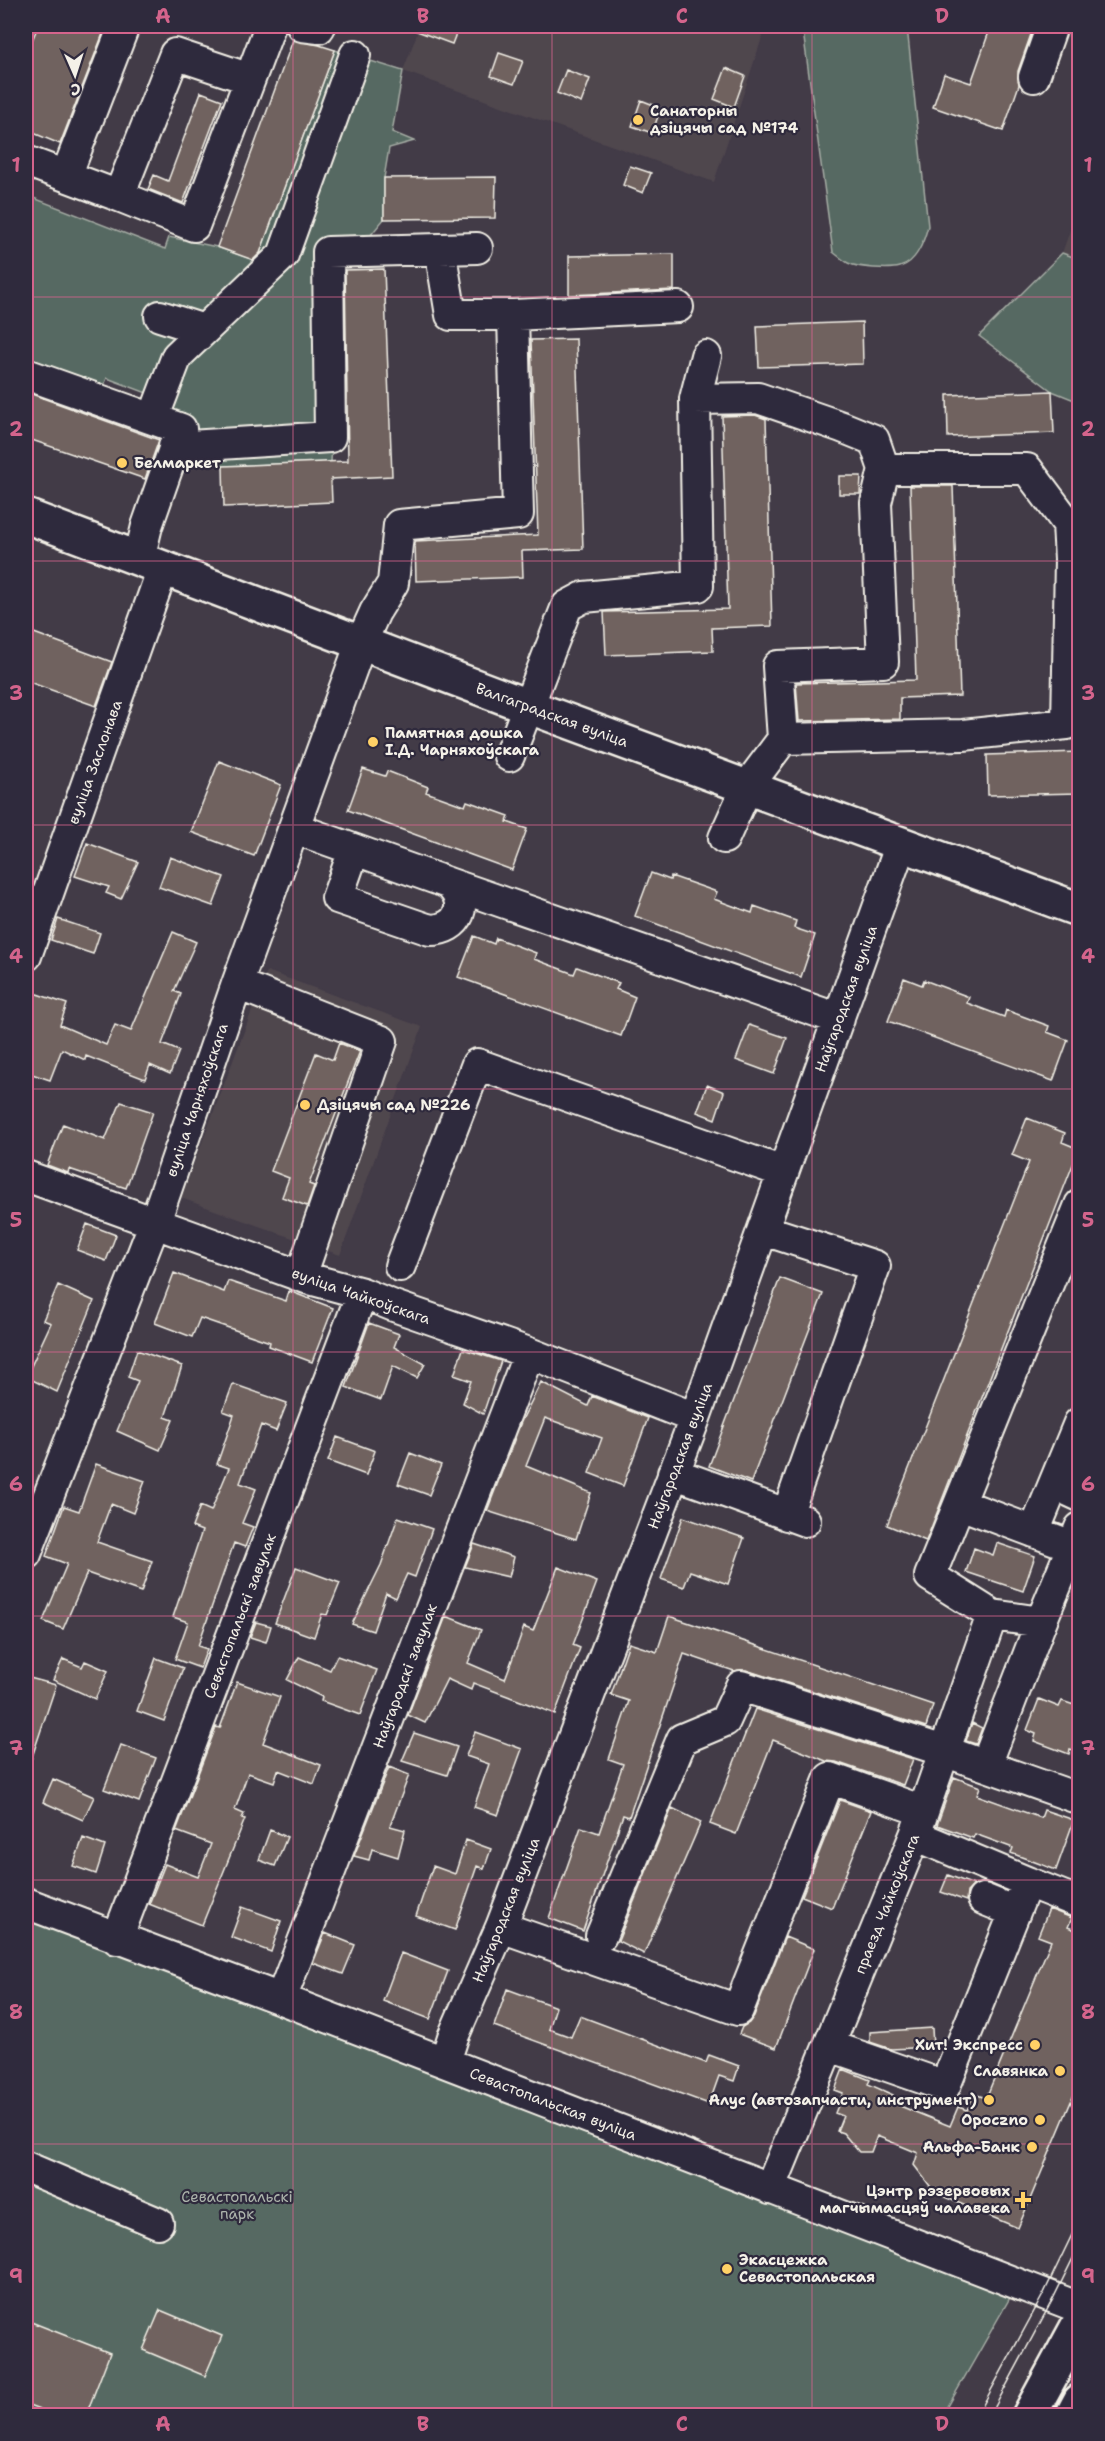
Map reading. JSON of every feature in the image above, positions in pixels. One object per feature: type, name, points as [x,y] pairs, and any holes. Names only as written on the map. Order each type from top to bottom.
[{"type":"main road","name":"Валгаградская вуліца","points":[[26,516],[527,706],[1080,910]]},
{"type":"main road","points":[[1029,2415],[1080,2322]]},
{"type":"main road","points":[[1072,2415],[1080,2401]]},
{"type":"street","points":[[66,176],[124,26]]},
{"type":"street","points":[[26,161],[195,226],[270,26]]},
{"type":"street","points":[[302,26],[319,28],[320,26]]},
{"type":"street","points":[[1034,77],[1052,26]]},
{"type":"street","points":[[119,195],[175,54],[250,79]]},
{"type":"street","points":[[153,419],[177,356],[283,255],[355,55]]},
{"type":"street","points":[[283,255],[477,248]]},
{"type":"street","points":[[440,249],[451,315],[513,315],[678,307]]},
{"type":"street","points":[[26,374],[181,429],[174,447],[330,437],[328,252]]},
{"type":"street","name":"вуліца Чарняхоўскага","points":[[26,1554],[155,1222],[237,984],[361,643],[375,612],[393,584],[399,525],[518,514],[513,315]]},
{"type":"street","points":[[160,316],[204,330]]},
{"type":"street","points":[[509,756],[567,606],[584,597],[698,586],[695,399],[706,356]]},
{"type":"street","points":[[695,399],[758,398],[842,427],[874,440],[884,469],[876,502],[883,662],[778,666],[783,739],[770,760],[747,787],[724,838]]},
{"type":"street","name":"вуліца Заслонава","points":[[26,956],[151,563],[147,525],[174,447]]},
{"type":"street","points":[[783,739],[963,735],[1067,724],[1070,559],[1074,524],[1027,469],[884,469]]},
{"type":"street","points":[[294,828],[839,1019]]},
{"type":"street","name":"Наўгародская вуліца","points":[[445,2062],[453,2037],[501,1928],[695,1418],[901,844]]},
{"type":"street","points":[[354,850],[337,898],[430,930],[440,930],[454,921],[460,910],[459,896],[448,883]]},
{"type":"street","points":[[237,984],[382,1041],[301,1276]]},
{"type":"street","points":[[400,1266],[477,1064],[783,1172]]},
{"type":"street","name":"вуліца Чайкоўскага","points":[[26,1176],[301,1276],[362,1293],[529,1353],[695,1418]]},
{"type":"street","points":[[1041,1622],[992,1615],[930,1576],[1080,1205]]},
{"type":"street","points":[[673,1473],[796,1518],[875,1266],[764,1230]]},
{"type":"street","name":"Севастопальскі завулак","points":[[117,1939],[362,1293]]},
{"type":"street","name":"Наўгародскі завулак","points":[[281,1999],[529,1353]]},
{"type":"street","points":[[1034,1532],[1067,1490],[1079,1423]]},
{"type":"street","points":[[960,1503],[1034,1532],[1076,1537],[1069,1586],[1041,1622],[986,1765]]},
{"type":"street","name":"праезд Чайкоўскага","points":[[770,2189],[849,2046],[919,1823],[992,1615]]},
{"type":"street","points":[[601,1936],[682,1739],[725,1721],[741,1686],[944,1751],[1080,1799]]},
{"type":"street","points":[[501,1928],[738,2010],[830,1778],[1027,1882],[1080,1903]]},
{"type":"street","points":[[849,2046],[945,2086],[1027,1882]]},
{"type":"street","points":[[983,1899],[1015,1912]]},
{"type":"street","name":"Севастопальская вуліца","points":[[26,1903],[445,2062],[1080,2308]]},
{"type":"street","points":[[26,2167],[158,2223]]},
{"type":"shaded area","name":"Санаторны дзіцячы сад №174","points":[[420,26],[766,26],[714,182],[403,71]]},
{"type":"shaded area","points":[[1079,205],[1079,259],[1062,253]]},
{"type":"shaded area","name":"Дзіцячы сад №226","points":[[267,971],[422,1027],[340,1255],[181,1198]]},
{"type":"green space","points":[[807,26],[907,27],[928,226],[915,256],[900,267],[859,266],[848,263],[833,252],[803,31]]},
{"type":"green space","points":[[335,50],[403,71],[392,132],[414,141],[389,148],[384,178],[384,219],[341,271],[331,462],[223,466],[166,442],[155,396],[107,378],[101,393],[26,367],[26,195],[165,249],[169,237],[217,247],[257,261]]},
{"type":"green space","points":[[1062,253],[1079,259],[1079,402],[1052,391],[979,336]]},
{"type":"green space","name":"Севастопальскі парк","points":[[26,1905],[1015,2289],[943,2415],[26,2415]]},
{"type":"building","points":[[38,26],[106,26],[60,144],[26,130],[26,55]]},
{"type":"building","points":[[406,26],[459,26],[452,44]]},
{"type":"building","points":[[991,26],[1034,26],[1018,71],[1019,85],[1003,131],[933,107],[944,74],[971,83]]},
{"type":"building","points":[[293,40],[335,50],[260,253],[253,260],[217,247]]},
{"type":"building","points":[[499,53],[523,61],[514,84],[491,76]]},
{"type":"building","points":[[726,68],[745,76],[734,107],[714,99]]},
{"type":"building","points":[[566,70],[590,79],[581,103],[557,93]]},
{"type":"building","points":[[201,92],[222,100],[183,203],[148,189],[154,175],[168,181]]},
{"type":"building","points":[[641,100],[661,108],[652,133],[632,126]]},
{"type":"building","points":[[630,166],[651,173],[643,193],[623,185]]},
{"type":"building","points":[[496,177],[495,218],[384,219],[384,178]]},
{"type":"building","points":[[674,254],[674,290],[569,295],[569,256]]},
{"type":"building","points":[[384,269],[392,476],[331,479],[332,502],[224,507],[223,466],[348,461],[345,270]]},
{"type":"building","points":[[862,322],[863,364],[759,367],[757,326]]},
{"type":"building","points":[[576,339],[583,549],[522,551],[523,577],[416,581],[415,541],[538,535],[531,340]]},
{"type":"building","points":[[1052,391],[1054,433],[948,437],[947,395]]},
{"type":"building","points":[[26,392],[159,440],[145,479],[26,438]]},
{"type":"building","points":[[755,415],[766,419],[772,626],[712,628],[713,651],[606,655],[604,612],[728,609],[722,416]]},
{"type":"building","points":[[839,476],[861,476],[860,494],[839,494]]},
{"type":"building","points":[[910,486],[953,486],[960,696],[900,698],[900,719],[799,721],[796,683],[916,680]]},
{"type":"building","points":[[26,630],[112,662],[96,706],[26,681]]},
{"type":"building","points":[[1080,752],[1080,793],[988,795],[987,755]]},
{"type":"building","points":[[219,761],[281,785],[254,856],[191,832]]},
{"type":"building","points":[[363,769],[385,776],[387,771],[428,787],[426,792],[465,806],[467,801],[509,816],[507,822],[527,829],[512,870],[348,810]]},
{"type":"building","points":[[87,843],[138,862],[121,899],[106,893],[109,887],[75,876]]},
{"type":"building","points":[[170,857],[224,877],[213,906],[159,887]]},
{"type":"building","points":[[651,873],[670,880],[671,876],[717,892],[714,899],[752,913],[754,906],[796,921],[794,928],[815,935],[801,977],[635,916]]},
{"type":"building","points":[[58,919],[100,933],[93,954],[51,940]]},
{"type":"building","points":[[173,932],[196,942],[174,991],[181,994],[162,1044],[179,1051],[170,1074],[150,1065],[145,1079],[86,1056],[85,1060],[62,1049],[50,1080],[26,1072],[26,1017],[34,993],[67,1004],[60,1025],[106,1045],[115,1025],[131,1031]]},
{"type":"building","points":[[474,936],[494,944],[496,938],[536,953],[534,959],[574,974],[577,967],[619,983],[616,989],[635,997],[621,1036],[458,977]]},
{"type":"building","points":[[904,978],[922,985],[924,980],[969,997],[967,1003],[1004,1017],[1006,1010],[1049,1026],[1047,1032],[1068,1040],[1053,1081],[888,1021]]},
{"type":"building","points":[[749,1025],[787,1038],[774,1074],[736,1060]]},
{"type":"building","points":[[339,1043],[360,1051],[309,1184],[314,1186],[307,1206],[282,1197],[289,1178],[271,1171],[316,1053],[333,1060]]},
{"type":"building","points":[[707,1085],[724,1092],[715,1119],[697,1112]]},
{"type":"building","points":[[121,1102],[153,1112],[126,1188],[69,1169],[68,1173],[47,1165],[63,1124],[105,1140]]},
{"type":"building","points":[[1027,1118],[1065,1133],[1062,1142],[1079,1149],[926,1541],[887,1525],[1029,1162],[1012,1155]]},
{"type":"building","points":[[87,1224],[116,1235],[106,1261],[77,1250]]},
{"type":"building","points":[[174,1273],[224,1292],[228,1281],[286,1301],[289,1291],[333,1308],[312,1362],[269,1346],[270,1342],[200,1318],[192,1337],[155,1323]]},
{"type":"building","points":[[780,1278],[823,1294],[751,1482],[709,1466]]},
{"type":"building","points":[[58,1285],[94,1301],[57,1392],[26,1377],[51,1323],[43,1320]]},
{"type":"building","points":[[369,1323],[399,1334],[394,1347],[425,1364],[417,1378],[393,1366],[381,1400],[346,1387]]},
{"type":"building","points":[[463,1349],[501,1361],[483,1414],[463,1403],[471,1381],[454,1375]]},
{"type":"building","points":[[137,1350],[182,1366],[165,1417],[173,1420],[160,1450],[117,1431],[138,1381],[128,1377]]},
{"type":"building","points":[[541,1382],[588,1406],[592,1396],[648,1418],[623,1486],[589,1473],[602,1438],[545,1418],[526,1466],[591,1493],[576,1539],[487,1511],[521,1422]]},
{"type":"building","points":[[233,1384],[287,1403],[276,1431],[261,1425],[240,1483],[256,1489],[242,1523],[253,1527],[245,1547],[234,1543],[198,1646],[207,1649],[200,1668],[175,1659],[188,1622],[173,1617],[202,1531],[192,1527],[200,1506],[211,1511],[229,1468],[217,1464],[234,1415],[223,1411]]},
{"type":"building","points":[[337,1437],[375,1451],[366,1475],[328,1461]]},
{"type":"building","points":[[410,1453],[441,1465],[429,1495],[398,1484]]},
{"type":"building","points":[[96,1464],[145,1481],[133,1513],[111,1504],[97,1542],[152,1561],[141,1592],[87,1573],[63,1629],[43,1621],[67,1564],[46,1556],[64,1506],[79,1511]]},
{"type":"building","points":[[398,1517],[432,1529],[415,1577],[407,1574],[396,1598],[386,1593],[373,1631],[352,1624],[381,1565]]},
{"type":"building","points":[[683,1517],[744,1538],[728,1584],[690,1571],[684,1587],[661,1579]]},
{"type":"building","points":[[997,1543],[1035,1556],[1023,1591],[966,1572],[974,1548],[993,1555]]},
{"type":"building","points":[[474,1544],[514,1557],[509,1577],[465,1567]]},
{"type":"building","points":[[296,1567],[340,1583],[327,1615],[322,1614],[314,1637],[275,1623]]},
{"type":"building","points":[[558,1567],[597,1582],[573,1645],[580,1648],[555,1714],[473,1683],[471,1690],[447,1679],[425,1723],[408,1715],[446,1616],[481,1630],[468,1663],[505,1679],[524,1627],[533,1631]]},
{"type":"building","points":[[669,1616],[933,1705],[926,1727],[746,1670],[734,1671],[684,1654],[629,1817],[623,1815],[583,1931],[549,1918],[581,1827],[599,1833],[623,1764],[609,1759],[629,1701],[611,1695],[629,1643],[657,1652]]},
{"type":"building","points":[[256,1622],[271,1626],[266,1642],[250,1637]]},
{"type":"building","points":[[337,1656],[377,1670],[360,1715],[321,1701],[322,1697],[287,1680],[299,1657],[330,1670]]},
{"type":"building","points":[[156,1658],[183,1668],[164,1721],[137,1711]]},
{"type":"building","points":[[63,1659],[82,1667],[85,1661],[108,1671],[95,1699],[53,1680]]},
{"type":"building","points":[[26,1677],[56,1685],[28,1769],[26,1769]]},
{"type":"building","points":[[237,1682],[280,1697],[263,1743],[321,1765],[314,1784],[278,1770],[274,1782],[248,1773],[235,1810],[244,1814],[242,1818],[245,1819],[202,1925],[149,1904],[165,1864],[198,1877],[211,1844],[176,1831],[216,1727],[220,1728]]},
{"type":"building","points":[[1039,1699],[1059,1707],[1062,1701],[1080,1707],[1080,1752],[1070,1749],[1069,1754],[1034,1741],[1036,1734],[1027,1730]]},
{"type":"building","points":[[755,1709],[913,1759],[903,1785],[836,1762],[826,1761],[773,1740],[736,1834],[710,1824]]},
{"type":"building","points":[[972,1723],[982,1728],[976,1744],[966,1741]]},
{"type":"building","points":[[475,1732],[522,1749],[498,1815],[474,1807],[489,1764],[466,1756]]},
{"type":"building","points":[[414,1733],[457,1747],[447,1775],[402,1761]]},
{"type":"building","points":[[121,1745],[156,1758],[139,1802],[104,1789]]},
{"type":"building","points":[[389,1767],[409,1775],[390,1826],[405,1830],[398,1857],[372,1849],[369,1860],[354,1856]]},
{"type":"building","points":[[954,1777],[980,1787],[977,1795],[1041,1818],[1044,1810],[1074,1820],[1056,1870],[1011,1853],[1013,1848],[975,1834],[973,1838],[937,1825]]},
{"type":"building","points":[[53,1779],[94,1797],[83,1820],[43,1802]]},
{"type":"building","points":[[840,1800],[871,1811],[832,1908],[802,1896]]},
{"type":"building","points":[[672,1808],[701,1822],[644,1954],[618,1941]]},
{"type":"building","points":[[270,1830],[287,1837],[275,1866],[259,1860]]},
{"type":"building","points":[[83,1838],[105,1846],[96,1874],[73,1866]]},
{"type":"building","points":[[466,1840],[491,1849],[484,1869],[477,1866],[455,1930],[416,1916],[433,1866],[455,1874]]},
{"type":"building","points":[[948,1875],[974,1885],[967,1892],[966,1901],[941,1892]]},
{"type":"building","points":[[242,1907],[281,1921],[271,1952],[231,1937]]},
{"type":"building","points":[[1049,1909],[1072,1918],[1068,1927],[1080,1932],[1080,2080],[1018,2228],[928,2190],[930,2186],[914,2165],[918,2153],[877,2136],[871,2152],[859,2152],[843,2133],[837,2131],[843,2116],[835,2113],[843,2093],[835,2090],[843,2069],[870,2080],[868,2084],[893,2095],[890,2102],[950,2126],[958,2107],[967,2110],[974,2094],[986,2098],[1051,1941],[1038,1936]]},
{"type":"building","points":[[325,1933],[355,1945],[343,1974],[313,1963]]},
{"type":"building","points":[[785,1937],[814,1949],[776,2048],[739,2034],[742,2027],[754,2016]]},
{"type":"building","points":[[401,1953],[448,1971],[430,2019],[383,2001]]},
{"type":"building","points":[[507,1989],[556,2007],[549,2029],[571,2037],[580,2016],[706,2063],[709,2055],[739,2066],[734,2081],[719,2076],[709,2104],[494,2026]]},
{"type":"building","points":[[932,2028],[933,2047],[891,2049],[870,2042],[870,2032]]},
{"type":"building","points":[[160,2310],[222,2336],[205,2376],[143,2350]]},
{"type":"building","points":[[26,2320],[110,2353],[86,2415],[56,2415],[26,2404]]},
{"type":"tram line","points":[[977,2416],[1044,2293],[1080,2218]]},
{"type":"tram line","points":[[990,2416],[1080,2244]]},
{"type":"place","name":"Санаторны дзіцячы сад №174","points":[[638,120]]},
{"type":"place","name":"Белмаркет","points":[[122,463]]},
{"type":"place","name":"Памятная дошка І.Д. Чарняхоўскага","points":[[373,742]]},
{"type":"place","name":"Дзіцячы сад №226","points":[[305,1105]]},
{"type":"place","name":"Хит! Экспресс","points":[[1035,2045]]},
{"type":"place","name":"Славянка","points":[[1060,2071]]},
{"type":"place","name":"Алус (автозапчасти, инструмент)","points":[[989,2100]]},
{"type":"place","name":"Opoczno","points":[[1040,2120]]},
{"type":"place","name":"Альфа-Банк","points":[[1032,2147]]},
{"type":"place","name":"Цэнтр рэзервовых магчымасцяў чалавека","points":[[1023,2200]]},
{"type":"place","name":"Экасцежка Севастопальская","points":[[727,2269]]}]
